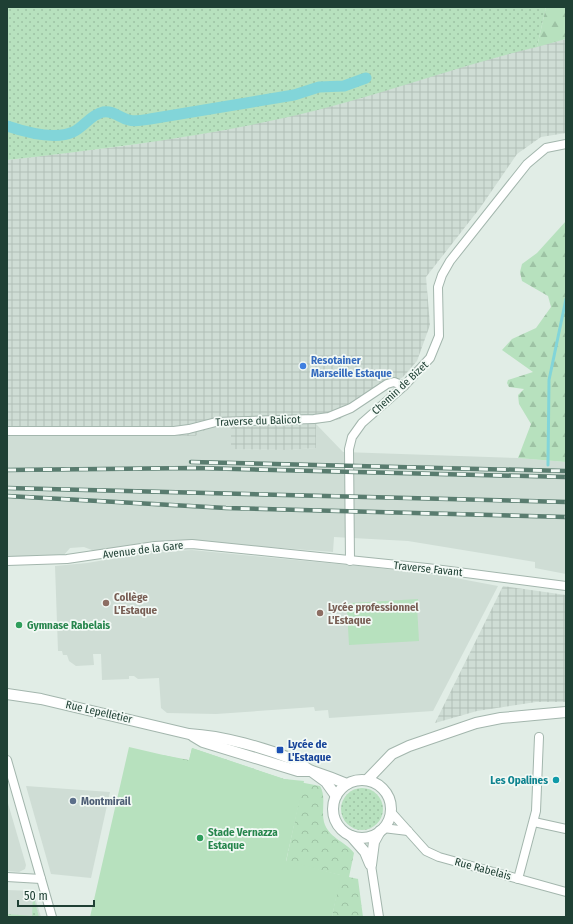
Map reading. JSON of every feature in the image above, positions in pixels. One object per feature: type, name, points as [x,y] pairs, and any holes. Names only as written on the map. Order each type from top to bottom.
[{"type":"street","name":"Chemin de Bizet","points":[[350,561],[349,449],[352,437],[362,423],[404,386],[430,358],[437,343],[439,330],[438,287],[442,275],[450,261],[531,160],[546,148],[566,144]]},
{"type":"street","name":"Traverse du Balicot","points":[[7,431],[174,431],[216,422],[314,419],[340,413],[387,384],[394,382],[404,386]]},
{"type":"street","name":"Avenue de la Gare","points":[[7,561],[67,559],[155,546],[192,544],[350,561]]},
{"type":"street","name":"Traverse Favant","points":[[350,561],[505,577],[566,586]]},
{"type":"street","name":"Rue Lepelletier","points":[[7,694],[41,699],[189,734],[206,735],[263,750],[298,762],[326,782],[336,796]]},
{"type":"street","points":[[367,780],[392,754],[402,749],[476,723],[501,718],[566,712]]},
{"type":"street","points":[[518,879],[536,810],[538,737]]},
{"type":"street","points":[[7,760],[52,917]]},
{"type":"street","points":[[382,788],[383,765]]},
{"type":"street","name":"Rue Lepelletier","points":[[311,771],[326,774],[347,784]]},
{"type":"street","points":[[371,865],[365,852],[352,836],[340,828],[334,816],[334,802],[336,796],[347,784],[356,780],[367,780],[382,788],[388,795],[391,812],[388,821],[374,842],[371,865],[378,917]]},
{"type":"street","name":"Rue Rabelais","points":[[391,812],[426,851],[439,857],[566,892]]},
{"type":"street","points":[[534,822],[566,829]]},
{"type":"street","points":[[352,836],[369,837],[382,830],[408,832]]},
{"type":"street","points":[[7,877],[41,879]]},
{"type":"shaded area","points":[[566,39],[566,133],[541,137],[517,154],[480,208],[426,277],[430,325],[417,361],[403,377],[340,419],[316,424],[316,448],[288,450],[231,449],[231,425],[212,426],[195,436],[79,434],[70,436],[7,436],[7,160],[124,146],[219,131],[339,104],[481,60]]},
{"type":"shaded area","points":[[316,424],[343,452],[518,458],[566,462],[566,574],[535,568],[535,562],[408,541],[334,537],[333,552],[189,541],[97,552],[84,547],[70,548],[64,555],[7,557],[7,436],[70,436],[79,434],[231,425],[231,449],[288,450],[316,448]]},
{"type":"shaded area","name":"Lycée professionnel L'Estaque","points":[[192,550],[369,567],[445,576],[498,586],[433,711],[329,718],[328,710],[315,711],[314,707],[216,714],[167,713],[161,708],[159,678],[138,679],[134,676],[129,676],[129,679],[102,680],[101,654],[93,654],[94,665],[76,666],[69,661],[67,655],[63,655],[62,651],[58,651],[55,566],[87,563],[153,552]]},
{"type":"shaded area","points":[[503,586],[566,595],[566,702],[536,702],[477,711],[435,723]]},
{"type":"shaded area","points":[[26,786],[110,792],[91,878],[51,874]]},
{"type":"shaded area","points":[[7,800],[26,865],[25,869],[19,872],[7,871]]},
{"type":"shaded area","points":[[7,890],[33,891],[41,917],[7,917]]},
{"type":"green space","points":[[7,7],[546,7],[537,47],[487,60],[365,97],[258,124],[175,138],[7,160]]},
{"type":"green space","points":[[546,7],[566,7],[566,39],[537,47]]},
{"type":"green space","points":[[566,221],[566,462],[518,458],[531,424],[519,404],[518,395],[524,389],[509,387],[507,383],[508,380],[533,372],[502,350],[512,339],[536,328],[551,307],[548,296],[522,281],[520,272],[522,264],[537,253]]},
{"type":"green space","points":[[418,599],[418,604],[335,609],[334,604]]},
{"type":"green space","points":[[417,606],[419,641],[349,645],[347,610]]},
{"type":"green space","name":"Stade Vernazza Estaque","points":[[129,747],[189,761],[192,748],[284,779],[304,781],[286,861],[341,875],[332,917],[90,917]]},
{"type":"green space","points":[[192,748],[284,779],[320,786],[323,795],[323,815],[325,825],[331,834],[354,853],[349,877],[358,879],[363,917],[332,917],[340,875],[286,862],[300,796],[143,842],[163,755],[189,760]]},
{"type":"green space","points":[[362,788],[377,794],[383,809],[377,824],[362,830],[347,824],[341,809],[347,794]]},
{"type":"green space","points":[[33,895],[39,917],[7,917],[7,914],[32,916]]},
{"type":"waterway","points":[[7,126],[22,131],[40,134],[66,134],[77,130],[94,116],[103,112],[110,112],[131,121],[137,121],[294,95],[319,87],[344,86],[366,78]]},
{"type":"waterway","points":[[548,465],[549,380],[566,299]]},
{"type":"railway","points":[[191,462],[566,471]]},
{"type":"railway","points":[[7,470],[196,468],[566,477]]},
{"type":"railway","points":[[7,488],[566,502]]},
{"type":"railway","points":[[7,496],[226,508],[566,517]]},
{"type":"place","name":"Resotainer Marseille Estaque","points":[[303,366]]},
{"type":"place","name":"Collège L'Estaque","points":[[106,603]]},
{"type":"place","name":"Lycée professionnel L'Estaque","points":[[320,613]]},
{"type":"place","name":"Gymnase Rabelais","points":[[19,625]]},
{"type":"place","name":"Lycée de L'Estaque","points":[[280,750]]},
{"type":"place","name":"Les Opalines","points":[[556,780]]},
{"type":"place","name":"Montmirail","points":[[73,801]]},
{"type":"place","name":"Stade Vernazza Estaque","points":[[200,838]]}]
